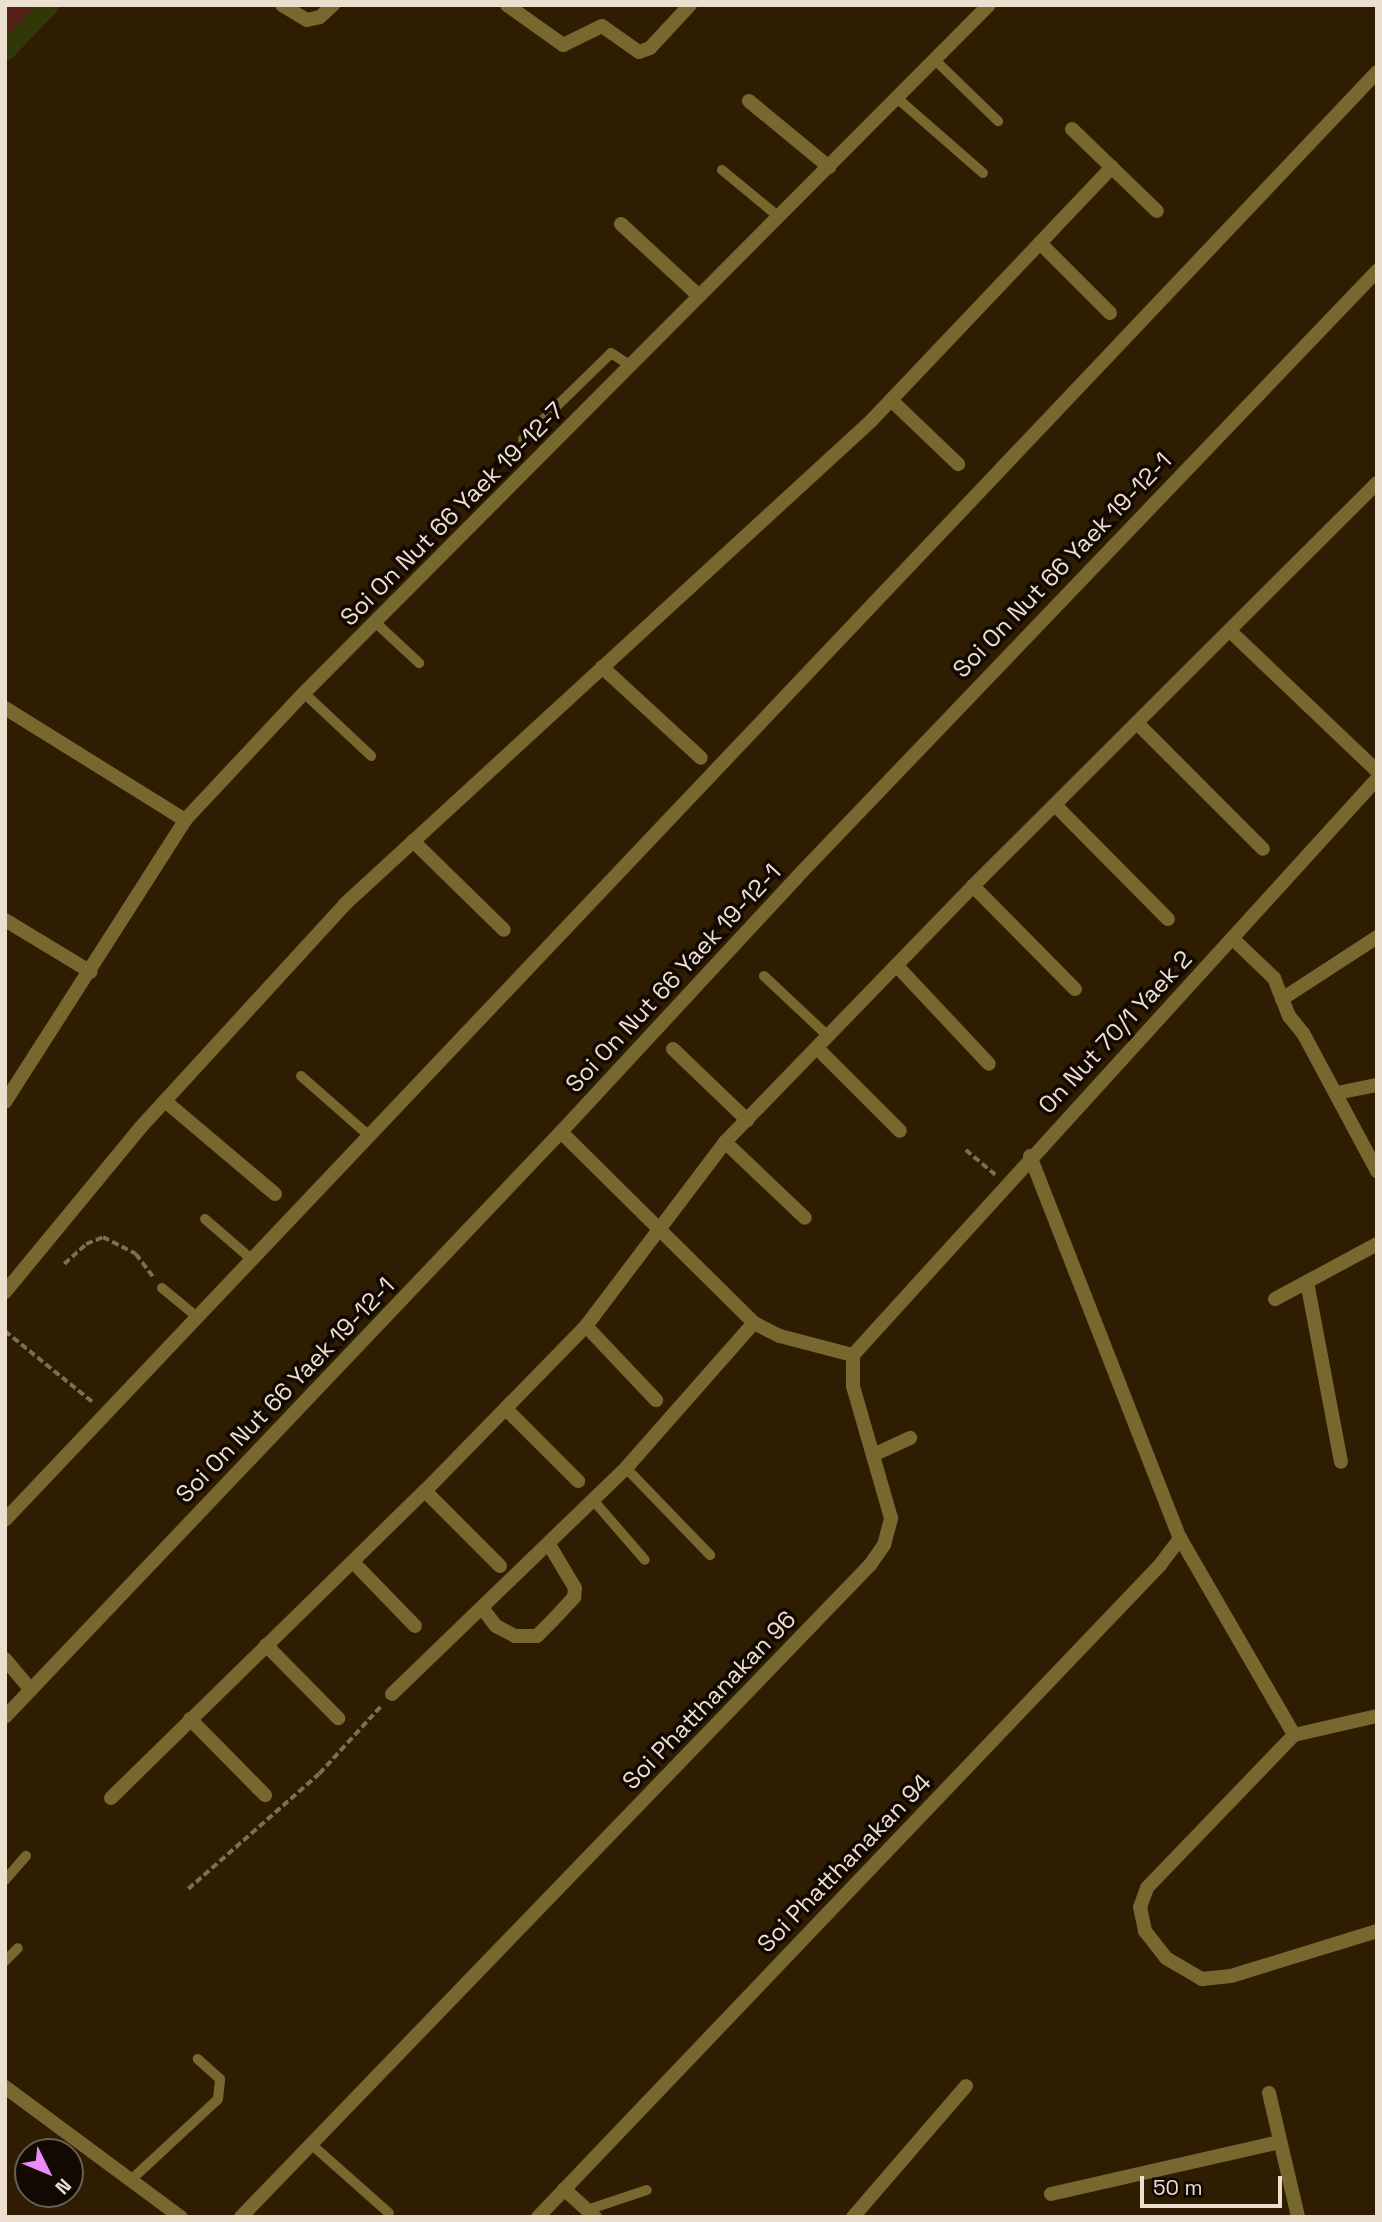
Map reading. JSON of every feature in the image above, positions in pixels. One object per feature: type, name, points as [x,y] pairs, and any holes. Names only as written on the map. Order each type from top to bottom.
[{"type":"street","points":[[282,5],[307,20],[320,17],[333,5]]},
{"type":"street","points":[[507,5],[562,45],[574,43],[602,26],[639,52],[650,48],[690,5]]},
{"type":"street","name":"Soi On Nut 66 Yaek 19-12-7","points":[[5,1102],[91,972],[185,820],[304,693],[989,5]]},
{"type":"street","points":[[5,1520],[367,1134],[1377,72]]},
{"type":"street","points":[[749,101],[829,167]]},
{"type":"street","points":[[1072,129],[1157,211]]},
{"type":"street","points":[[5,1292],[165,1101],[345,904],[891,400],[1112,167]]},
{"type":"street","points":[[621,224],[699,296]]},
{"type":"street","points":[[1040,243],[1110,313]]},
{"type":"street","name":"Soi On Nut 66 Yaek 19-12-1","points":[[5,1717],[561,1132],[797,877],[1377,271]]},
{"type":"street","points":[[891,400],[958,464]]},
{"type":"street","points":[[111,1798],[425,1491],[586,1326],[725,1142],[973,886],[1377,483]]},
{"type":"street","points":[[1230,631],[1377,771]]},
{"type":"street","points":[[602,667],[701,758]]},
{"type":"street","points":[[5,708],[185,820]]},
{"type":"street","points":[[1137,723],[1263,849]]},
{"type":"street","name":"On Nut 70/1 Yaek 2","points":[[1030,1156],[1233,939],[1377,779]]},
{"type":"street","points":[[1056,806],[1168,919]]},
{"type":"street","points":[[412,841],[504,930]]},
{"type":"street","points":[[973,886],[1074,989]]},
{"type":"street","points":[[5,920],[91,972]]},
{"type":"street","points":[[1282,999],[1377,937]]},
{"type":"street","points":[[1233,939],[1274,978],[1282,999],[1337,1093],[1377,1171]]},
{"type":"street","points":[[897,966],[989,1064]]},
{"type":"street","points":[[817,1048],[900,1131]]},
{"type":"street","points":[[673,1049],[747,1120]]},
{"type":"street","points":[[1337,1093],[1377,1084]]},
{"type":"street","points":[[165,1101],[275,1194]]},
{"type":"street","points":[[561,1132],[659,1232],[754,1323],[780,1336],[853,1355],[1030,1156],[1180,1538],[1294,1735]]},
{"type":"street","points":[[725,1142],[805,1217]]},
{"type":"street","points":[[1275,1299],[1377,1244]]},
{"type":"street","points":[[1307,1282],[1341,1462]]},
{"type":"street","points":[[392,1694],[550,1546],[626,1468],[754,1323]]},
{"type":"street","points":[[586,1326],[656,1400]]},
{"type":"street","name":"Soi Phatthanakan 96","points":[[241,2217],[870,1565],[884,1545],[891,1518],[853,1386],[853,1355]]},
{"type":"street","points":[[506,1409],[578,1481]]},
{"type":"street","points":[[873,1455],[910,1438]]},
{"type":"street","points":[[425,1491],[500,1566]]},
{"type":"street","name":"Soi Phatthanakan 94","points":[[538,2217],[1160,1565],[1180,1538]]},
{"type":"street","points":[[483,1609],[496,1626],[514,1636],[537,1636],[574,1597],[575,1588],[550,1546]]},
{"type":"street","points":[[353,1562],[415,1626]]},
{"type":"street","points":[[266,1645],[338,1718]]},
{"type":"street","points":[[5,1659],[31,1690]]},
{"type":"street","points":[[1377,1716],[1294,1735],[1147,1888],[1140,1908],[1145,1931],[1166,1958],[1202,1979],[1231,1976],[1377,1931]]},
{"type":"street","points":[[190,1719],[265,1795]]},
{"type":"street","points":[[853,2217],[966,2086]]},
{"type":"street","points":[[5,2087],[181,2217]]},
{"type":"street","points":[[1269,2093],[1298,2217]]},
{"type":"street","points":[[1051,2194],[1280,2142]]},
{"type":"street","points":[[564,2189],[591,2213]]},
{"type":"lane","points":[[935,60],[998,121]]},
{"type":"lane","points":[[897,98],[983,173]]},
{"type":"lane","points":[[722,170],[779,217]]},
{"type":"lane","points":[[523,439],[611,353],[631,366]]},
{"type":"lane","points":[[376,623],[419,663]]},
{"type":"lane","points":[[304,693],[371,757]]},
{"type":"lane","points":[[764,976],[828,1036]]},
{"type":"lane","points":[[301,1076],[367,1134]]},
{"type":"lane","points":[[205,1219],[250,1258]]},
{"type":"lane","points":[[162,1288],[196,1316]]},
{"type":"lane","points":[[626,1468],[710,1555]]},
{"type":"lane","points":[[593,1500],[645,1560]]},
{"type":"lane","points":[[5,1880],[26,1856]]},
{"type":"lane","points":[[5,1961],[18,1948]]},
{"type":"lane","points":[[132,2179],[218,2099],[220,2079],[198,2059]]},
{"type":"lane","points":[[311,2144],[389,2213]]},
{"type":"lane","points":[[591,2213],[647,2190]]},
{"type":"path","points":[[967,1150],[1005,1183]]},
{"type":"path","points":[[64,1264],[86,1244],[103,1237],[136,1254],[162,1288]]},
{"type":"path","points":[[5,1331],[85,1399],[109,1409]]},
{"type":"path","points":[[188,1889],[319,1774],[392,1694]]},
{"type":"shaded area","points":[[5,5],[49,5],[5,51]]},
{"type":"waterway","points":[[5,51],[49,5]]}]
